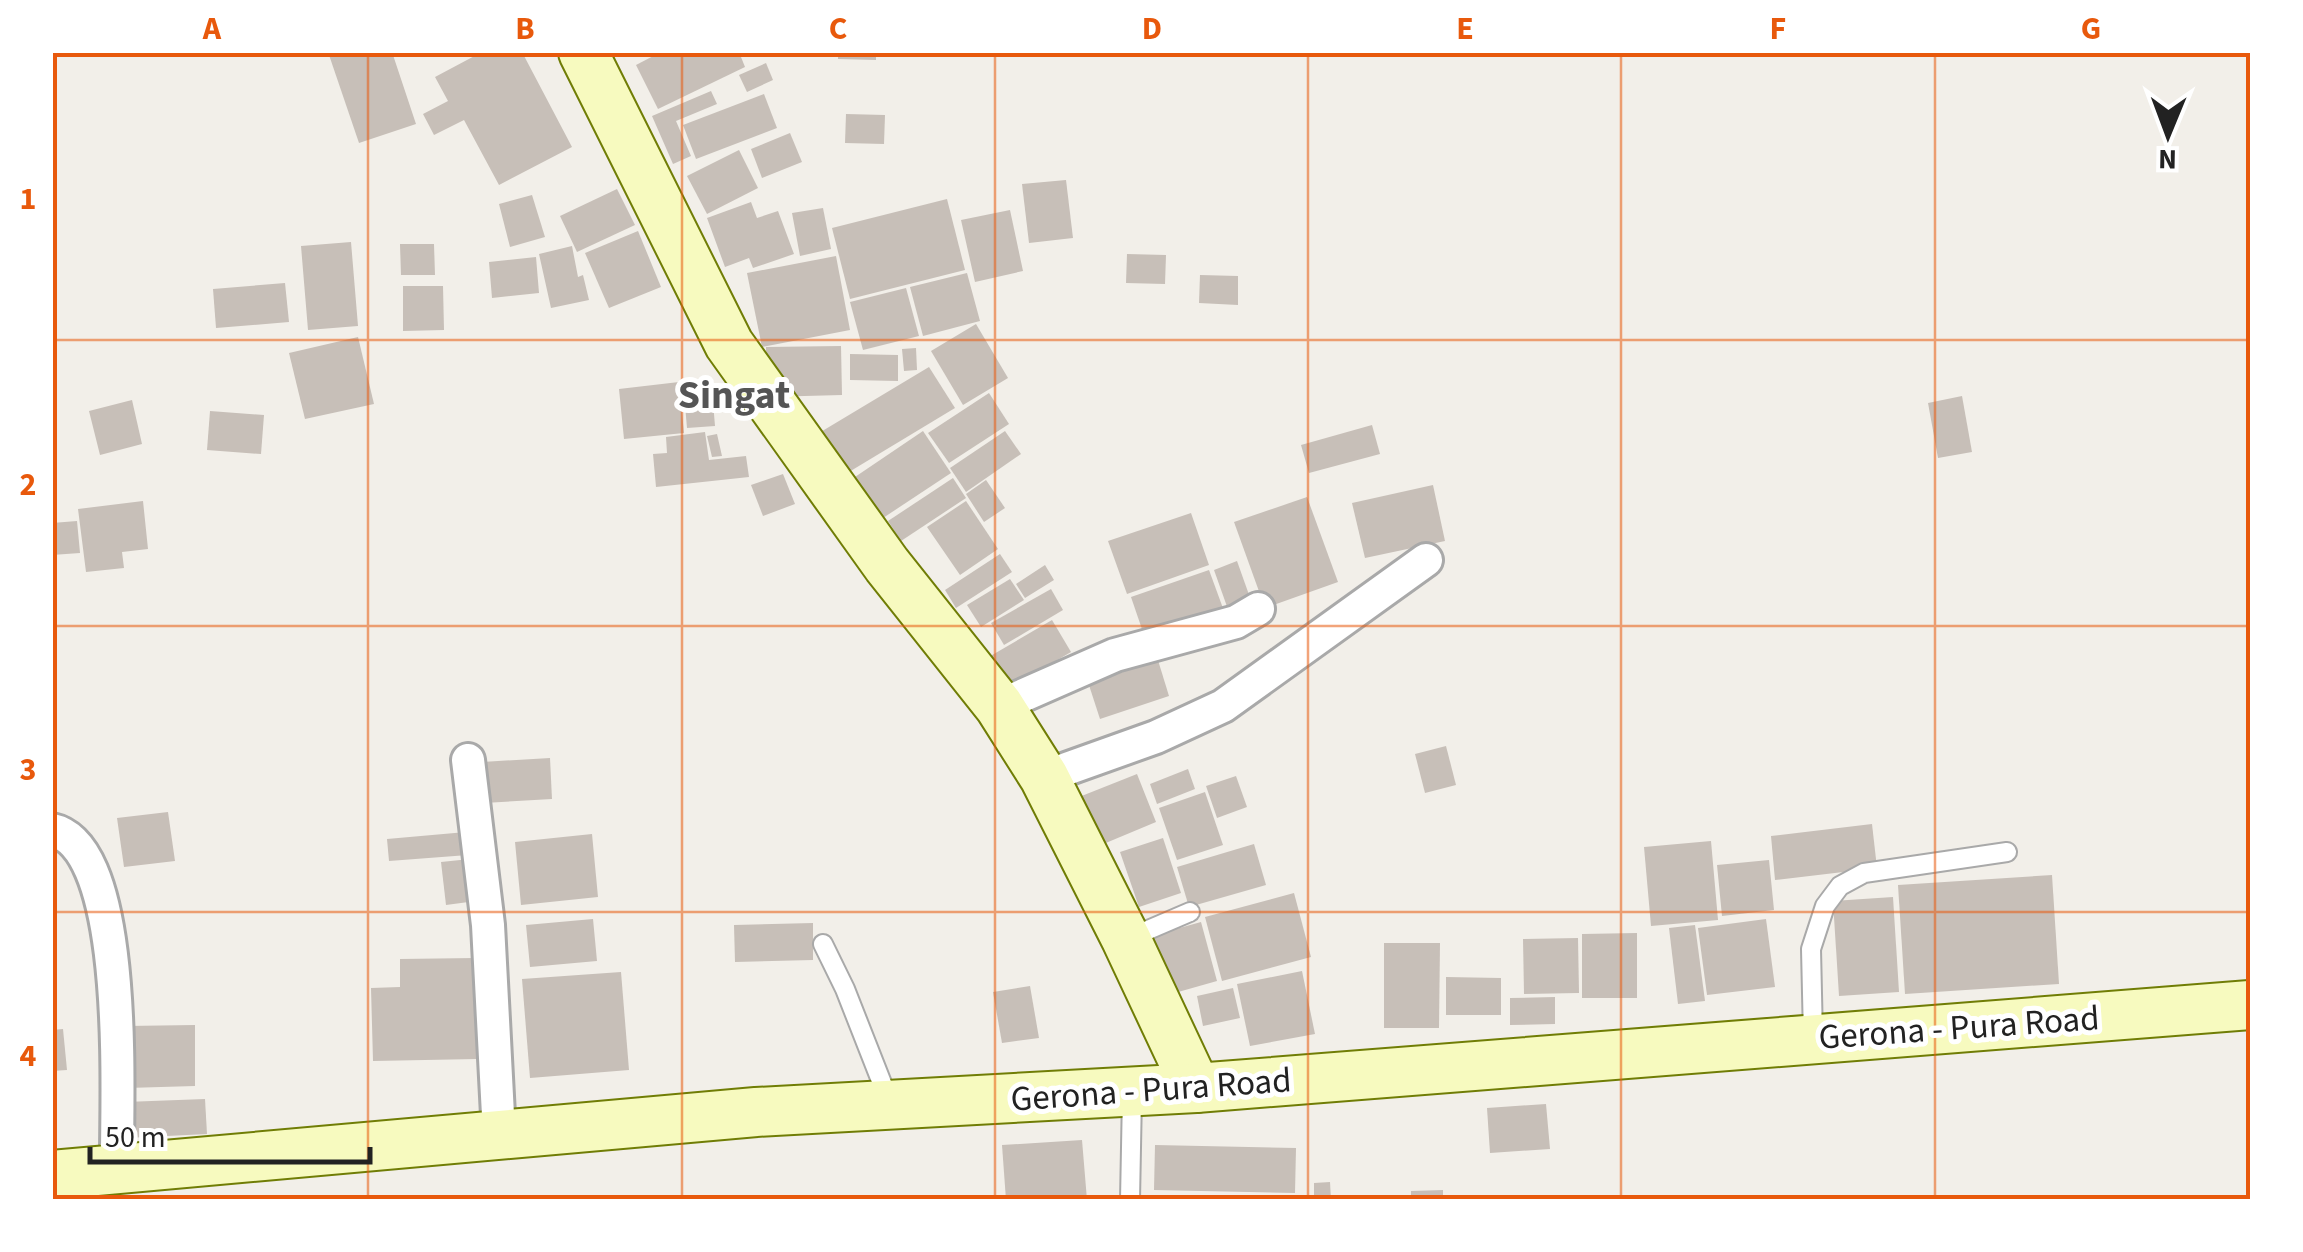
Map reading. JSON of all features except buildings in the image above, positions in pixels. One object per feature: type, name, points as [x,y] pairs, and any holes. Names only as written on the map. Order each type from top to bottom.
[{"type":"main road","points":[[582,52],[729,344],[887,564],[999,706],[1044,778],[1196,1088]]},
{"type":"main road","name":"Gerona - Pura Road","points":[[52,1175],[756,1112],[1196,1088],[2250,1005]]},
{"type":"street","points":[[1044,778],[1156,737],[1223,706],[1426,560]]},
{"type":"street","points":[[999,706],[1115,655],[1236,622],[1258,609]]},
{"type":"street","points":[[468,760],[488,924],[499,1134]]},
{"type":"street","points":[[52,830],[74,839],[87,858],[105,915],[115,980],[117,1169]]},
{"type":"lane","points":[[1814,1039],[1812,949],[1825,906],[1840,886],[1864,873],[2006,852]]},
{"type":"lane","points":[[1126,940],[1190,912]]},
{"type":"lane","points":[[823,944],[891,1106]]},
{"type":"lane","points":[[1130,1200],[1132,1092]]},
{"type":"district","name":"Singat","points":[[734,395]]}]
